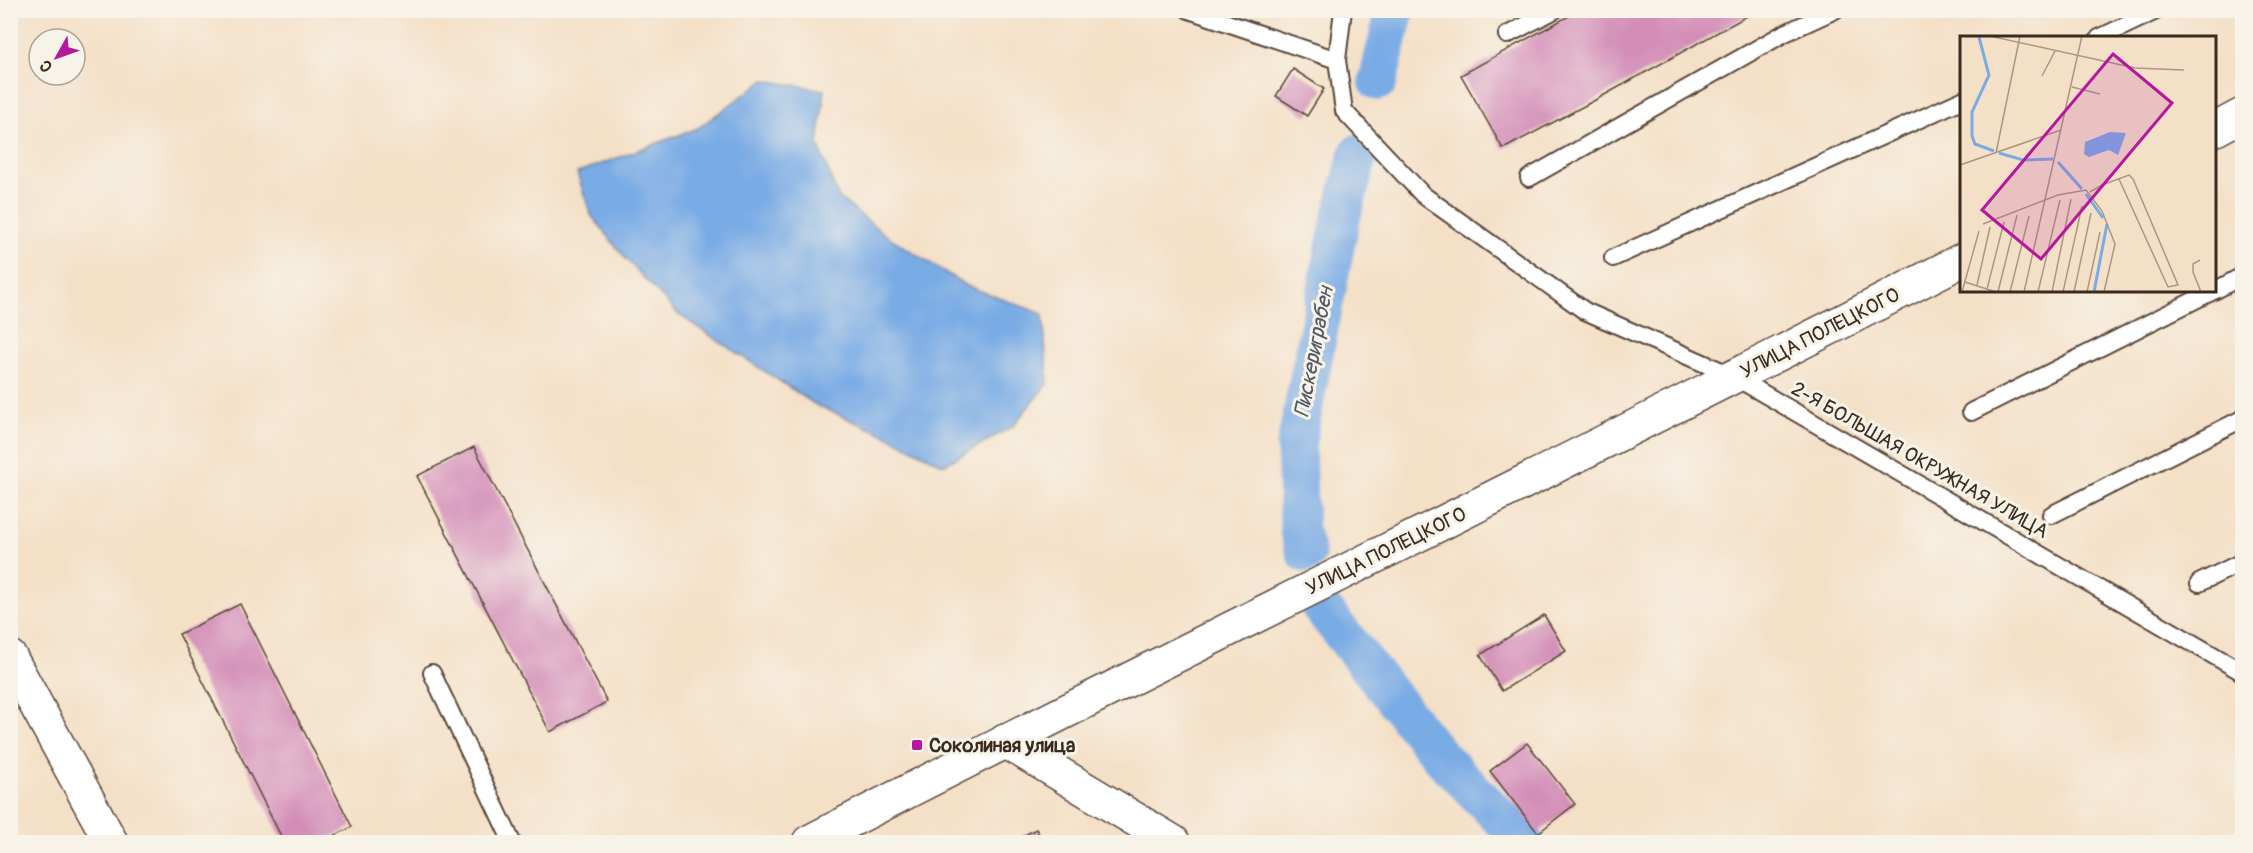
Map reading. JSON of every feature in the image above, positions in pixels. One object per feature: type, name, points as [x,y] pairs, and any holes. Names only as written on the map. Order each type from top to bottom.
[{"type":"street","points":[[2217,128],[2242,115]]},
{"type":"street","name":"УЛИЦА ПОЛЕЦКОГО","points":[[809,843],[1005,741],[1735,377],[1960,261]]},
{"type":"street","points":[[10,657],[111,843]]},
{"type":"street","points":[[1005,741],[1173,843]]},
{"type":"lane","points":[[1189,10],[1337,60]]},
{"type":"lane","name":"2-Я БОЛЬШАЯ ОКРУЖНАЯ УЛИЦА","points":[[1343,10],[1337,60],[1344,111],[1423,195],[1585,311],[1735,377],[2242,672]]},
{"type":"lane","points":[[1507,35],[1555,10]]},
{"type":"lane","points":[[1528,178],[1784,34],[1835,10]]},
{"type":"lane","points":[[2103,36],[2158,10]]},
{"type":"lane","points":[[1613,258],[1960,101]]},
{"type":"lane","points":[[2217,288],[2242,276]]},
{"type":"lane","points":[[1971,412],[2210,292]]},
{"type":"lane","points":[[2051,515],[2242,419]]},
{"type":"lane","points":[[2199,583],[2242,562]]},
{"type":"lane","points":[[432,673],[512,843]]},
{"type":"water","points":[[764,80],[825,90],[818,144],[838,197],[887,236],[967,286],[1043,314],[1048,383],[1012,427],[944,465],[888,436],[816,405],[679,315],[625,258],[591,215],[577,173],[698,128]]},
{"type":"building","points":[[1580,10],[1758,10],[1503,149],[1461,75]]},
{"type":"building","points":[[1293,69],[1324,89],[1307,116],[1276,96]]},
{"type":"building","points":[[474,447],[607,702],[550,732],[417,476]]},
{"type":"building","points":[[240,604],[352,827],[322,842],[284,842],[179,634]]},
{"type":"building","points":[[1544,615],[1566,651],[1502,691],[1480,655]]},
{"type":"building","points":[[1527,743],[1575,804],[1538,833],[1490,771]]},
{"type":"building","points":[[1036,829],[1044,842],[1012,842]]},
{"type":"waterway","name":"Пискериграбен","points":[[1378,81],[1395,10]]},
{"type":"waterway","name":"Пискериграбен","points":[[1306,553],[1299,531],[1296,445],[1340,222],[1359,153]]},
{"type":"waterway","name":"Пискериграбен","points":[[1320,606],[1438,754],[1524,842]]},
{"type":"place","name":"Соколиная улица","points":[[917,745]]}]
